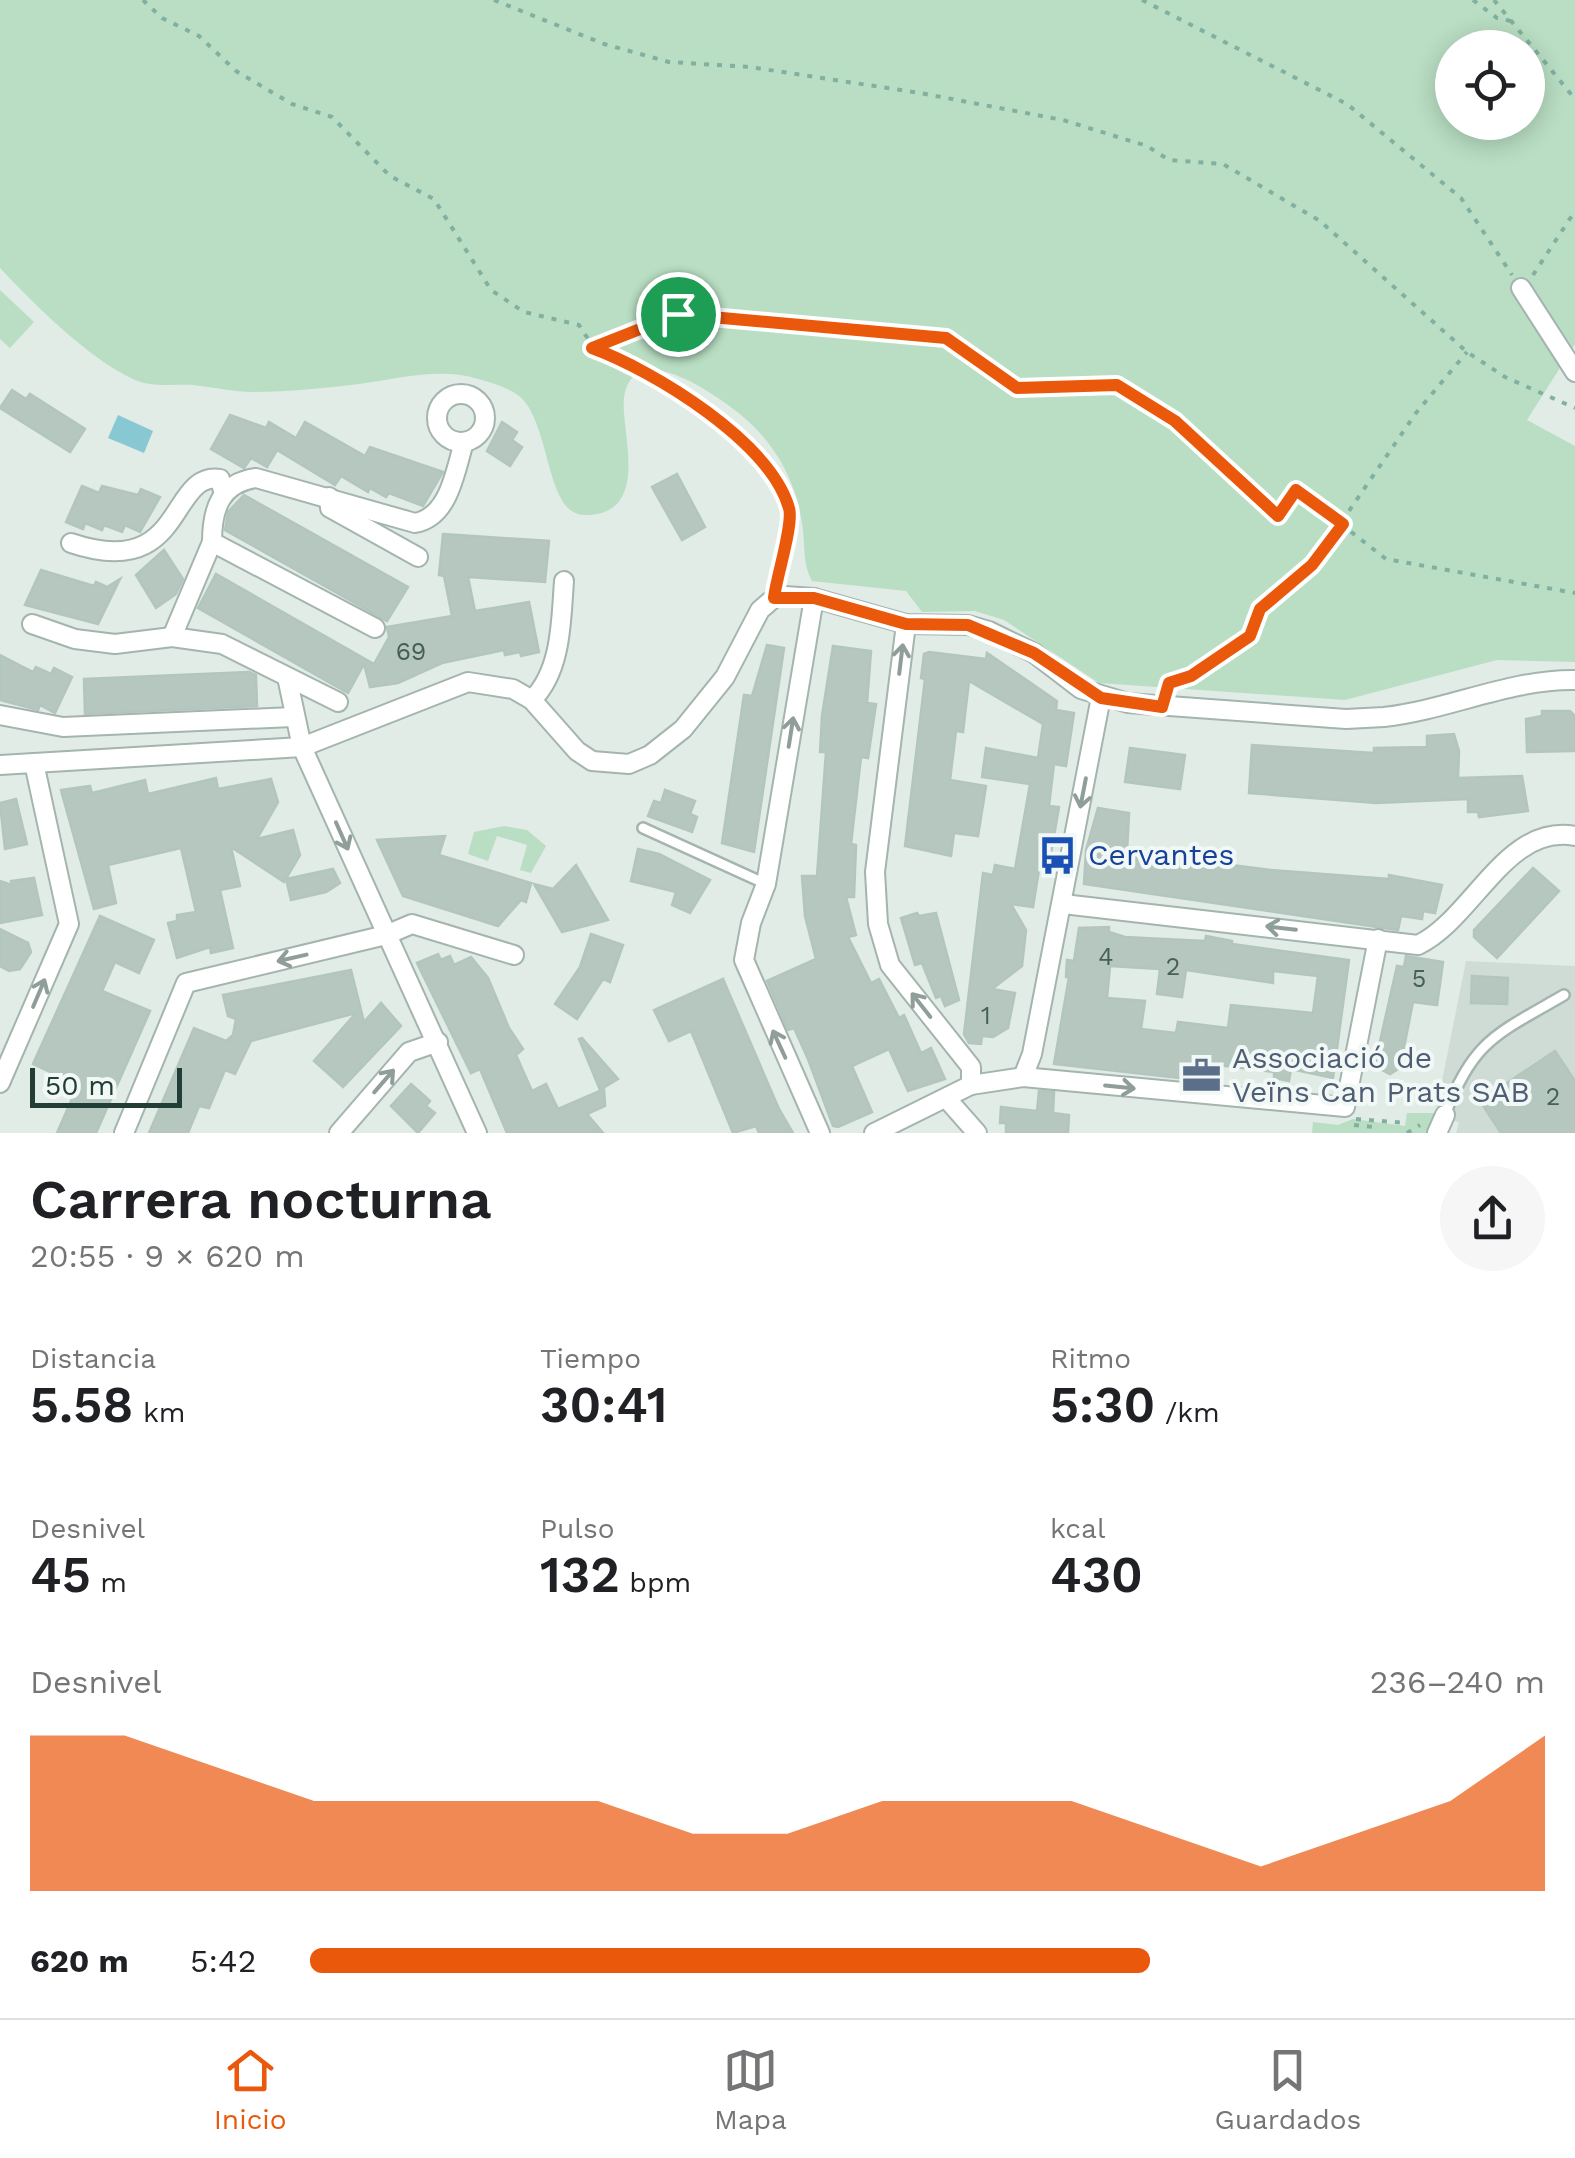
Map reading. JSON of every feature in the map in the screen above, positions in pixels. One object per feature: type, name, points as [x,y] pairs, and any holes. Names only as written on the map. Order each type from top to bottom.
[{"type":"street","points":[[1520,288],[1575,372]]},
{"type":"street","points":[[223,491],[235,481],[256,478],[415,523],[430,520],[454,476],[464,442],[482,429],[481,406],[461,395],[432,407],[442,434],[464,442]]},
{"type":"street","points":[[71,543],[97,552],[125,553],[152,544],[198,483],[210,477],[220,479],[223,491],[212,525],[212,542],[172,637]]},
{"type":"street","points":[[329,497],[330,508],[418,557]]},
{"type":"street","points":[[212,542],[375,628]]},
{"type":"street","points":[[532,700],[541,691],[560,643],[564,581]]},
{"type":"street","points":[[0,765],[302,747],[468,682],[490,682],[532,700],[577,751],[592,760],[629,764],[650,755],[683,729],[724,677],[760,610],[774,598],[814,598],[906,624],[968,625],[1034,653],[1101,698],[1162,707],[1384,717],[1420,713],[1540,681],[1575,680]]},
{"type":"street","points":[[814,598],[766,884],[751,923],[744,960],[820,1133]]},
{"type":"street","points":[[32,624],[74,639],[115,644],[172,637],[222,644],[338,702]]},
{"type":"street","points":[[906,624],[875,872],[878,924],[890,965],[971,1067],[972,1085]]},
{"type":"street","points":[[287,677],[302,747],[477,1133]]},
{"type":"street","points":[[1023,1077],[1032,1054],[1063,904],[1101,698]]},
{"type":"street","points":[[0,715],[64,727],[293,716]]},
{"type":"street","points":[[0,1082],[68,924],[34,763]]},
{"type":"street","points":[[1063,904],[1418,945],[1438,935],[1534,839],[1556,832],[1575,836]]},
{"type":"street","points":[[124,1133],[186,982],[386,936],[412,924],[514,955]]},
{"type":"street","points":[[874,1133],[972,1085],[1023,1077],[1345,1106],[1378,939]]},
{"type":"street","points":[[338,1133],[409,1052],[438,1042]]},
{"type":"street","points":[[946,1099],[977,1133]]},
{"type":"street","points":[[1437,1133],[1446,1115]]},
{"type":"lane","points":[[644,828],[766,884]]},
{"type":"lane","points":[[1446,1115],[1462,1071],[1493,1036],[1564,995]]},
{"type":"path","points":[[143,0],[162,18],[200,36],[236,72],[292,104],[332,117],[390,176],[434,200],[490,290],[524,312],[580,325],[592,348],[649,375],[772,470],[791,512],[774,598]]},
{"type":"path","points":[[494,0],[604,44],[669,62],[750,66],[920,93],[1063,120],[1147,146],[1169,160],[1223,164],[1320,221],[1467,352],[1505,377],[1575,408]]},
{"type":"path","points":[[1142,0],[1347,104],[1461,198],[1520,288],[1575,211]]},
{"type":"path","points":[[1473,0],[1497,18],[1511,21]]},
{"type":"path","points":[[1494,0],[1575,98]]},
{"type":"path","points":[[592,348],[678,314],[946,338],[1017,388],[1117,385],[1175,421],[1278,516],[1296,490],[1386,560],[1575,593]]},
{"type":"path","points":[[1162,707],[1169,683],[1191,676],[1250,636],[1260,609],[1312,565],[1416,414],[1467,352]]},
{"type":"path","points":[[1360,1120],[1406,1123]]},
{"type":"shaded area","points":[[1466,961],[1575,966],[1575,1133],[1456,1133],[1459,1123],[1436,1111]]},
{"type":"green space","points":[[0,0],[1575,0],[1575,344],[1527,420],[1575,446],[1575,662],[1497,660],[1345,700],[1099,683],[1004,620],[975,611],[922,612],[906,591],[812,581],[796,496],[775,452],[740,414],[676,375],[643,371],[631,380],[624,398],[626,487],[619,502],[605,512],[584,515],[571,511],[562,500],[529,409],[519,396],[504,388],[449,374],[266,392],[148,384],[116,370],[45,314],[0,268]]},
{"type":"green space","points":[[0,290],[34,322],[10,348],[0,339]]},
{"type":"green space","points":[[504,826],[527,830],[546,846],[531,873],[520,870],[527,845],[497,836],[488,861],[468,854],[474,832]]},
{"type":"green space","points":[[1407,1113],[1436,1113],[1427,1133],[1312,1133],[1313,1122],[1338,1125],[1353,1119],[1405,1126]]},
{"type":"water","points":[[118,415],[153,431],[144,453],[108,438]]},
{"type":"building","points":[[12,390],[26,399],[30,394],[85,429],[70,452],[0,408]]},
{"type":"building","points":[[230,415],[266,428],[269,422],[296,438],[305,422],[365,456],[370,447],[443,472],[423,506],[389,493],[386,497],[370,488],[368,492],[341,476],[335,485],[277,450],[267,467],[251,458],[244,468],[211,449]]},
{"type":"building","points":[[502,422],[517,432],[512,440],[522,447],[510,466],[487,451]]},
{"type":"building","points":[[677,474],[705,527],[682,540],[652,487]]},
{"type":"building","points":[[82,486],[99,493],[102,486],[138,495],[141,489],[160,497],[140,532],[125,525],[122,532],[85,523],[83,529],[66,522]]},
{"type":"building","points":[[244,495],[408,587],[387,621],[225,530],[228,512]]},
{"type":"building","points":[[443,534],[549,541],[545,582],[468,577],[475,611],[529,602],[539,652],[521,656],[520,652],[505,655],[504,650],[442,663],[398,683],[370,687],[364,664],[348,693],[198,608],[216,574],[374,664],[389,637],[387,627],[452,616],[444,576],[439,575]]},
{"type":"building","points":[[164,550],[183,579],[176,594],[156,608],[136,575]]},
{"type":"building","points":[[41,570],[94,586],[96,582],[107,587],[120,579],[98,624],[25,605]]},
{"type":"building","points":[[767,645],[784,648],[754,852],[722,843],[744,695],[752,696]]},
{"type":"building","points":[[833,646],[871,651],[867,703],[876,704],[868,758],[861,757],[851,844],[856,845],[854,897],[846,897],[856,935],[848,937],[871,983],[879,979],[899,1018],[904,1015],[921,1053],[931,1048],[945,1079],[908,1091],[889,1049],[852,1066],[872,1112],[838,1127],[833,1126],[794,1028],[788,1030],[767,981],[816,959],[805,916],[802,876],[817,876],[826,752],[820,752],[822,716]]},
{"type":"building","points":[[987,653],[1057,701],[1056,710],[1074,713],[1066,766],[1054,764],[1049,806],[1059,807],[1050,859],[1041,857],[1033,907],[1011,904],[1026,930],[1022,966],[992,989],[1015,993],[1008,1028],[993,1037],[982,1036],[981,1044],[969,1043],[964,1034],[983,873],[993,875],[995,865],[1015,869],[1030,784],[982,777],[986,748],[1038,758],[1043,724],[969,681],[963,732],[956,731],[950,780],[986,786],[978,836],[954,833],[951,856],[905,846],[925,679],[921,678],[924,654],[986,659]]},
{"type":"building","points":[[0,655],[33,672],[36,667],[51,674],[54,668],[72,677],[55,713],[40,705],[38,710],[0,700]]},
{"type":"building","points":[[249,672],[256,675],[257,706],[85,714],[84,679]]},
{"type":"building","points":[[1542,711],[1570,711],[1575,716],[1575,751],[1527,752],[1526,719],[1542,716]]},
{"type":"building","points":[[1454,734],[1459,751],[1458,778],[1522,776],[1528,811],[1479,817],[1478,812],[1468,812],[1468,799],[1376,803],[1249,793],[1252,745],[1374,753],[1374,748],[1427,747],[1427,736]]},
{"type":"building","points":[[1130,748],[1185,755],[1180,789],[1125,782]]},
{"type":"building","points":[[216,778],[218,789],[271,779],[278,802],[257,839],[293,830],[300,855],[284,882],[231,847],[240,886],[220,890],[233,948],[211,953],[210,947],[177,958],[168,923],[177,921],[177,915],[196,912],[181,848],[108,865],[116,903],[94,909],[61,790],[90,786],[92,793],[145,780],[148,794]]},
{"type":"building","points":[[665,790],[695,801],[690,814],[697,817],[692,832],[648,816],[654,801],[661,803]]},
{"type":"building","points":[[16,799],[27,844],[5,849],[0,803]]},
{"type":"building","points":[[1098,808],[1129,813],[1127,852],[1271,870],[1389,879],[1389,875],[1442,885],[1435,913],[1423,911],[1422,919],[1401,916],[1398,930],[1084,884],[1086,850]]},
{"type":"building","points":[[445,836],[439,855],[531,883],[526,902],[521,900],[498,926],[403,896],[377,840]]},
{"type":"building","points":[[638,849],[659,854],[710,880],[690,913],[672,905],[676,892],[631,881]]},
{"type":"building","points":[[576,865],[608,920],[562,932],[534,884],[553,889]]},
{"type":"building","points":[[1533,868],[1559,891],[1497,958],[1474,937],[1474,930]]},
{"type":"building","points":[[333,869],[340,883],[326,892],[291,900],[286,879]]},
{"type":"building","points":[[34,878],[42,915],[0,923],[0,881],[12,885],[11,881]]},
{"type":"building","points":[[936,913],[959,1000],[945,1006],[941,996],[936,998],[922,963],[915,965],[901,918]]},
{"type":"building","points":[[100,916],[154,940],[139,973],[115,962],[102,991],[150,1011],[96,1133],[57,1133],[78,1085],[33,1064]]},
{"type":"building","points":[[1109,927],[1109,932],[1125,937],[1205,941],[1206,936],[1232,944],[1349,960],[1333,1078],[1291,1069],[1289,1081],[1274,1078],[1274,1072],[1217,1065],[1214,1082],[1054,1064],[1069,977],[1067,960],[1074,961],[1079,928]],"holes":[[[1110,966],[1160,969],[1157,994],[1182,997],[1186,970],[1273,983],[1273,971],[1318,976],[1313,1013],[1231,1005],[1228,1028],[1178,1022],[1176,1033],[1141,1029],[1145,1001],[1107,998]]]},
{"type":"building","points":[[0,929],[28,943],[31,952],[20,969],[9,971],[0,966]]},
{"type":"building","points":[[591,934],[623,945],[610,982],[603,979],[577,1019],[555,1004],[580,967]]},
{"type":"building","points":[[438,954],[441,960],[450,956],[454,965],[471,957],[488,978],[509,1028],[523,1049],[516,1055],[532,1091],[546,1084],[558,1109],[604,1089],[605,1106],[587,1114],[603,1133],[507,1133],[480,1069],[471,1073],[417,963]]},
{"type":"building","points":[[1406,956],[1443,962],[1437,1005],[1413,1002],[1400,1068],[1390,1074],[1380,1069],[1376,1059],[1397,966],[1404,967]]},
{"type":"building","points":[[351,970],[364,1022],[381,1003],[401,1026],[343,1087],[314,1061],[356,1013],[251,1041],[235,1074],[225,1070],[209,1108],[199,1106],[188,1133],[149,1133],[194,1028],[226,1041],[233,1035],[236,1019],[228,1016],[223,995]]},
{"type":"building","points":[[1472,976],[1508,978],[1507,1004],[1471,1003]]},
{"type":"building","points":[[723,979],[793,1133],[759,1133],[756,1126],[733,1133],[691,1031],[669,1041],[654,1010]]},
{"type":"building","points":[[579,1039],[618,1079],[600,1090]]},
{"type":"building","points":[[1555,1051],[1575,1081],[1575,1133],[1501,1133],[1480,1101]]},
{"type":"building","points":[[411,1084],[430,1101],[426,1106],[435,1113],[418,1133],[391,1106]]},
{"type":"building","points":[[1039,1091],[1054,1092],[1053,1113],[1069,1115],[1068,1133],[1006,1133],[1006,1123],[1000,1123],[1001,1107],[1037,1111]]},
{"type":"place","name":"Cervantes","points":[[1058,855]]},
{"type":"place","name":"Associació de Veïns Can Prats SAB","points":[[1202,1075]]},
{"type":"route","points":[[678,314],[946,338],[1017,388],[1117,385],[1175,421],[1278,516],[1296,490],[1343,524],[1312,565],[1260,609],[1250,636],[1191,676],[1169,683],[1162,707],[1101,698],[1034,653],[968,625],[906,624],[814,598],[774,598],[791,512],[772,470],[720,424],[649,375],[592,348],[678,314]]}]
